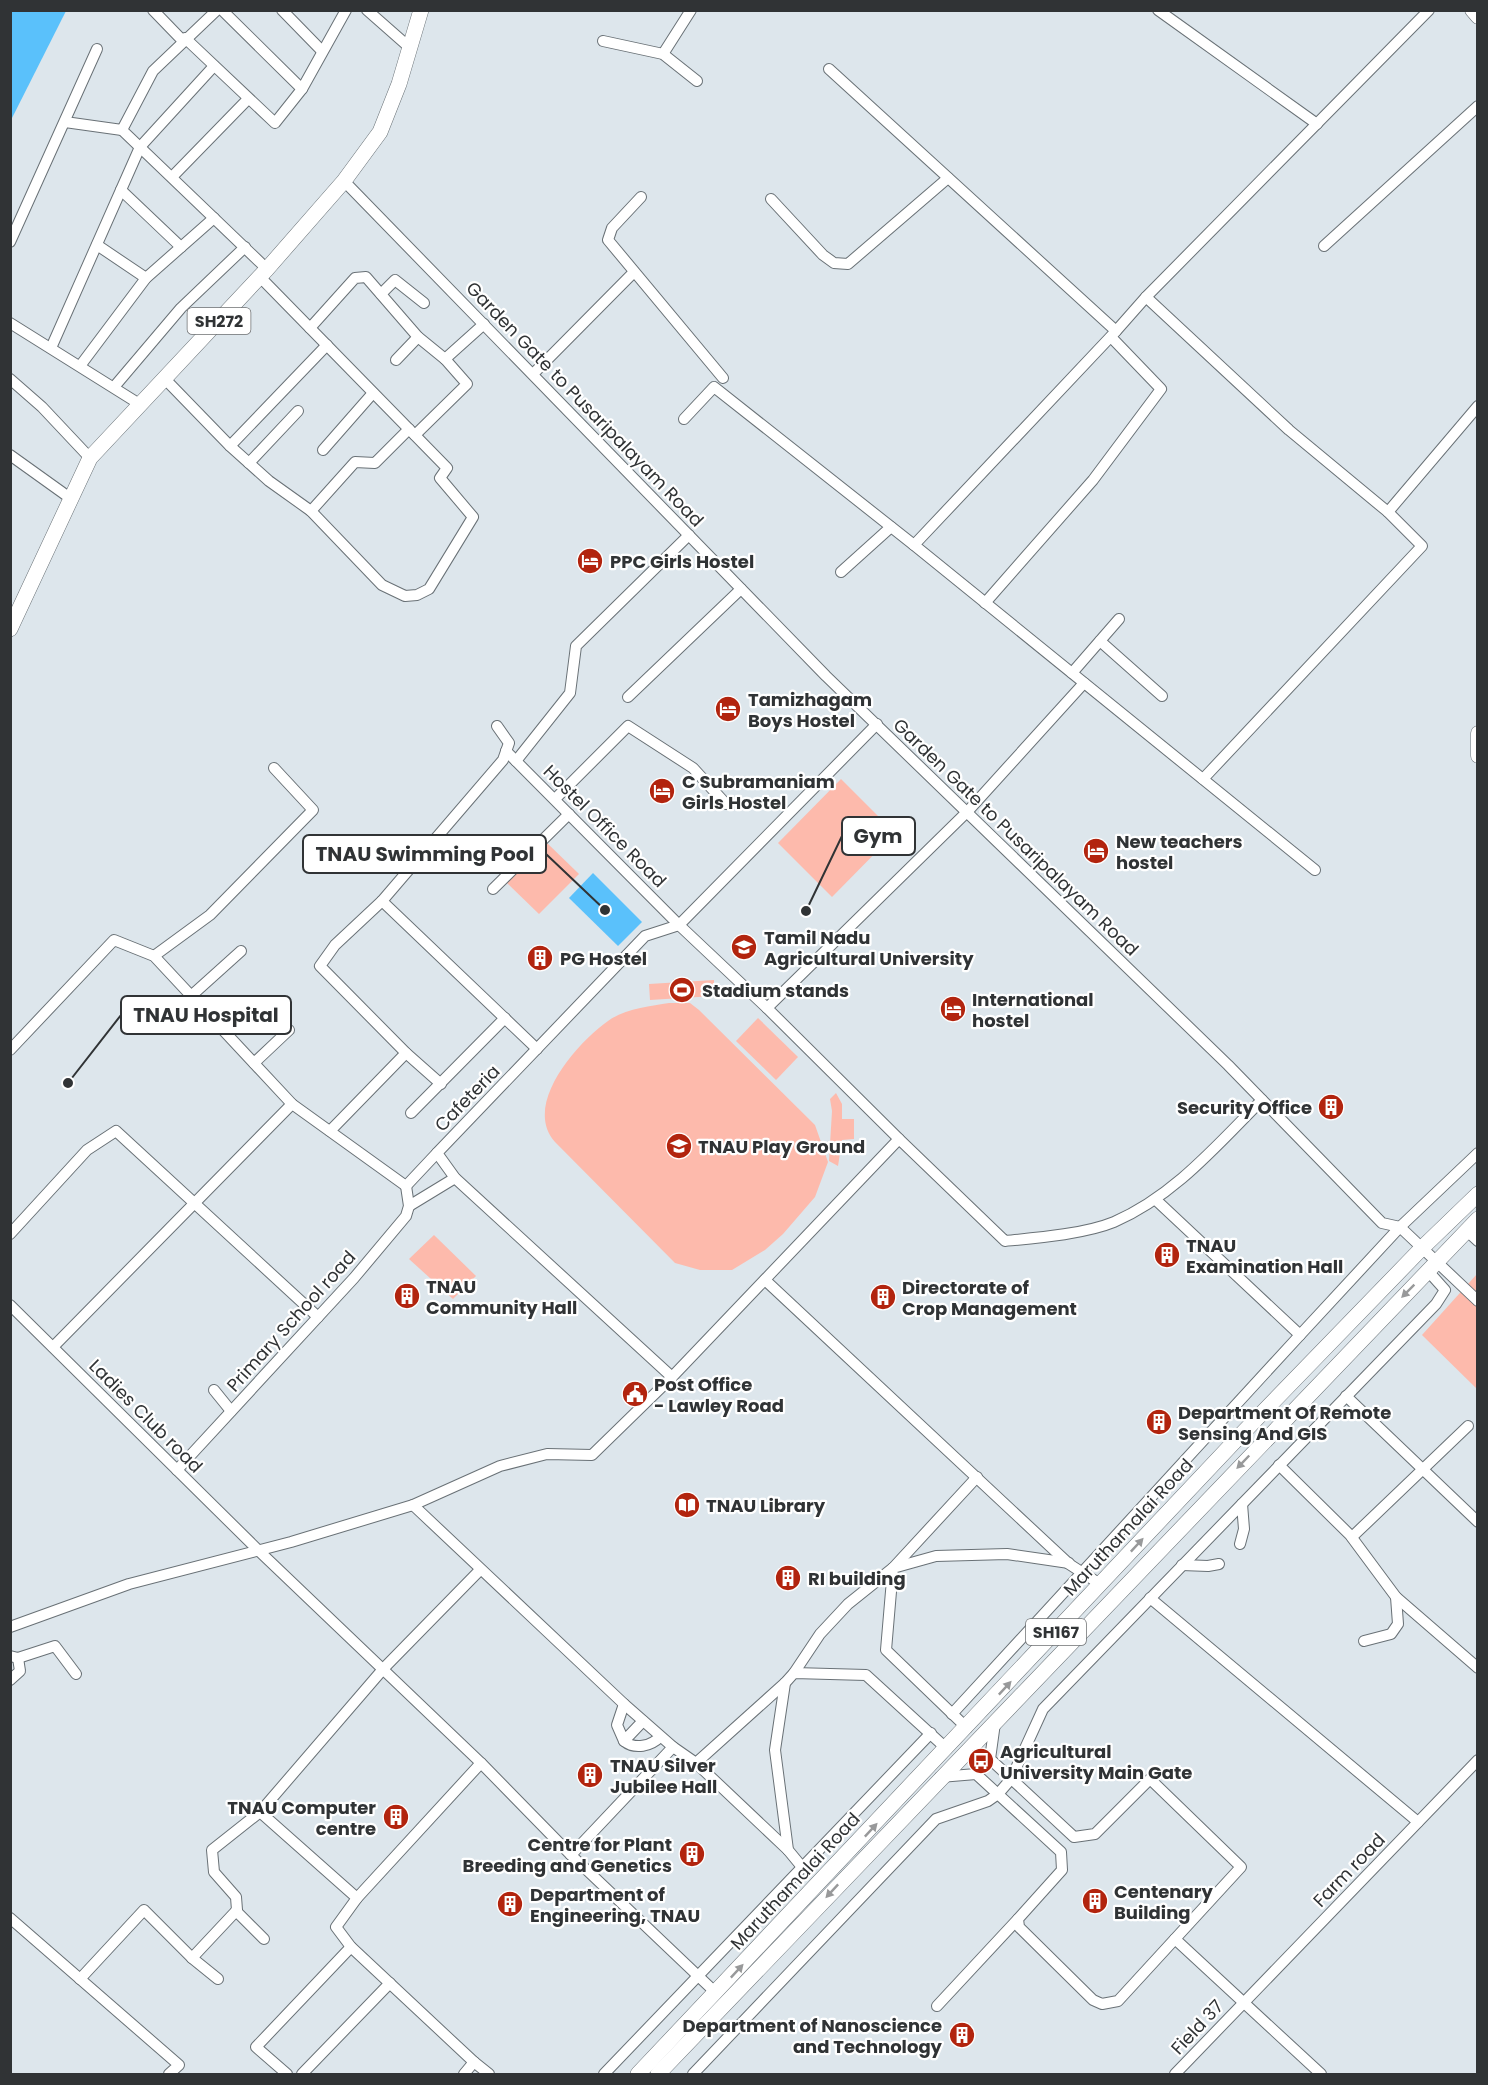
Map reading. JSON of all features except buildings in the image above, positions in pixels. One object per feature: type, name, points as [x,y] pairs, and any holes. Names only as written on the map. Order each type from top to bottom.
[{"type":"main road","name":"SH272","points":[[10,629],[34,583],[70,498],[90,458],[264,273],[344,181],[380,132],[399,84],[421,10]]},
{"type":"main road","name":"Maruthamalai Road","points":[[638,2074],[967,1728],[1100,1584],[1422,1248],[1478,1194]]},
{"type":"main road","name":"Maruthamalai Road","points":[[658,2074],[940,1777],[1432,1267],[1472,1236],[1478,1219]]},
{"type":"street","points":[[153,10],[275,123],[302,89],[346,10]]},
{"type":"street","points":[[122,130],[153,71],[217,10]]},
{"type":"street","points":[[222,10],[302,89]]},
{"type":"street","points":[[282,10],[322,51]]},
{"type":"street","points":[[368,10],[409,47]]},
{"type":"street","points":[[663,54],[692,10]]},
{"type":"street","points":[[1158,10],[1317,124]]},
{"type":"street","points":[[914,545],[1114,334],[1146,297],[1429,10]]},
{"type":"street","points":[[1472,10],[1478,17]]},
{"type":"street","points":[[603,41],[663,54],[697,81]]},
{"type":"street","points":[[10,242],[97,49]]},
{"type":"street","points":[[51,348],[140,147],[214,66]]},
{"type":"street","points":[[829,69],[1114,334],[1161,389],[1093,480],[985,603]]},
{"type":"street","points":[[172,177],[248,99]]},
{"type":"street","points":[[1324,246],[1478,106]]},
{"type":"street","points":[[65,122],[122,130],[245,247],[310,328],[447,468],[440,478],[473,517],[429,589],[417,595],[405,596],[382,585],[311,511],[230,446],[165,379]]},
{"type":"street","points":[[771,199],[823,255],[834,263],[848,264],[948,178]]},
{"type":"street","name":"Garden Gate to Pusaripalayam Road","points":[[344,181],[741,589],[1262,1100],[1382,1223],[1400,1227],[1422,1248],[1432,1267]]},
{"type":"street","points":[[121,190],[181,247]]},
{"type":"street","points":[[641,197],[612,228],[608,240],[723,378]]},
{"type":"street","points":[[80,366],[146,278],[214,218]]},
{"type":"street","points":[[97,245],[146,278]]},
{"type":"street","points":[[114,387],[181,308],[245,247]]},
{"type":"street","points":[[533,374],[634,272]]},
{"type":"street","points":[[310,328],[355,278],[366,277],[418,337],[445,359],[466,384],[375,463],[355,462],[311,511]]},
{"type":"street","points":[[381,294],[395,280],[424,303]]},
{"type":"street","points":[[1146,297],[1289,430],[1388,512],[1422,546],[1203,779]]},
{"type":"street","points":[[10,323],[141,405]]},
{"type":"street","points":[[445,359],[484,324]]},
{"type":"street","points":[[396,360],[418,337]]},
{"type":"street","points":[[230,446],[327,345]]},
{"type":"street","points":[[12,383],[42,406],[90,458]]},
{"type":"street","points":[[684,419],[714,387],[914,545],[1315,870]]},
{"type":"street","points":[[323,450],[373,393]]},
{"type":"street","points":[[1388,512],[1478,406]]},
{"type":"street","points":[[249,463],[298,411]]},
{"type":"street","points":[[10,455],[70,498]]},
{"type":"street","points":[[841,572],[891,527]]},
{"type":"street","points":[[516,761],[570,693],[576,646],[689,535]]},
{"type":"street","points":[[628,697],[741,589]]},
{"type":"street","points":[[1072,673],[1119,618]]},
{"type":"street","points":[[1100,641],[1162,696]]},
{"type":"street","points":[[767,1008],[968,811],[1084,683]]},
{"type":"street","points":[[679,925],[877,724]]},
{"type":"street","points":[[441,1084],[406,1053],[320,966],[335,945],[382,901],[503,760],[509,743],[497,726]]},
{"type":"street","points":[[555,800],[628,726],[693,768],[726,804]]},
{"type":"street","points":[[1478,733],[1478,756]]},
{"type":"street","name":"Hostel Office Road","points":[[506,751],[679,925],[767,1008],[1005,1242],[1043,1237],[1112,1222],[1156,1200]]},
{"type":"street","points":[[154,956],[210,915],[313,810],[274,768]]},
{"type":"street","points":[[493,889],[569,814]]},
{"type":"street","points":[[382,901],[537,1049]]},
{"type":"street","name":"Cafeteria","points":[[672,1377],[455,1178],[437,1153],[645,936],[679,925]]},
{"type":"street","points":[[10,1050],[114,940],[154,956],[292,1104],[406,1186],[409,1206],[455,1178]]},
{"type":"street","points":[[191,996],[241,951]]},
{"type":"street","points":[[411,1113],[505,1018]]},
{"type":"street","points":[[254,1063],[289,1030]]},
{"type":"street","points":[[330,1131],[406,1053]]},
{"type":"street","points":[[1262,1100],[1180,1181],[1156,1200],[1300,1335]]},
{"type":"street","points":[[53,1347],[292,1104]]},
{"type":"street","points":[[10,1234],[87,1150],[116,1131],[318,1317]]},
{"type":"street","points":[[10,1628],[129,1584],[259,1551],[413,1505],[500,1466],[547,1454],[592,1455],[672,1377],[899,1139]]},
{"type":"street","points":[[406,1186],[437,1153]]},
{"type":"street","points":[[952,1714],[1400,1227],[1478,1153]]},
{"type":"street","name":"Primary School road","points":[[177,1470],[318,1317],[406,1216],[409,1206]]},
{"type":"street","points":[[1432,1267],[1478,1301]]},
{"type":"street","points":[[693,2074],[936,1819],[988,1801],[998,1794],[1011,1779],[1043,1709],[1440,1297],[1445,1290],[1432,1267]]},
{"type":"street","points":[[765,1280],[1069,1563],[1082,1574],[1100,1584]]},
{"type":"street","name":"Ladies Club road","points":[[10,1305],[259,1551],[384,1668],[571,1855],[716,1993]]},
{"type":"street","points":[[214,1390],[231,1411]]},
{"type":"street","points":[[1346,1396],[1478,1522]]},
{"type":"street","points":[[1352,1537],[1468,1426]]},
{"type":"street","points":[[1279,1465],[1352,1537],[1396,1597],[1478,1668]]},
{"type":"street","points":[[696,1763],[785,1683],[820,1634],[848,1604],[893,1568],[977,1477]]},
{"type":"street","points":[[1240,1544],[1244,1529],[1242,1504]]},
{"type":"street","points":[[413,1505],[660,1737],[696,1763],[788,1850],[802,1868]]},
{"type":"street","points":[[893,1568],[948,1555],[1007,1554],[1069,1563]]},
{"type":"street","points":[[1182,1565],[1220,1564]]},
{"type":"street","points":[[893,1568],[885,1650],[967,1728]]},
{"type":"street","points":[[192,1958],[236,1911],[236,1897],[214,1872],[212,1850],[260,1812],[384,1668],[480,1570]]},
{"type":"street","points":[[1364,1641],[1392,1634],[1398,1624],[1396,1597]]},
{"type":"street","points":[[1150,1598],[1418,1822]]},
{"type":"street","points":[[10,1680],[20,1671],[14,1657],[55,1646],[76,1674]]},
{"type":"street","points":[[794,1673],[866,1675],[947,1749]]},
{"type":"street","points":[[785,1683],[775,1750],[788,1850]]},
{"type":"street","points":[[624,1704],[617,1725],[624,1741],[632,1746],[641,1746],[650,1745],[660,1737]]},
{"type":"street","points":[[624,1741],[643,1721]]},
{"type":"street","points":[[995,1721],[990,1759],[1074,1838],[1095,1834],[1150,1779],[1241,1867],[1118,2001],[1102,2004],[1093,2000],[1024,1935],[1019,1927],[1018,1919]]},
{"type":"street","points":[[604,2074],[931,1733]]},
{"type":"street","points":[[571,1855],[673,1747]]},
{"type":"street","name":"Farm road","points":[[1243,2002],[1478,1760]]},
{"type":"street","points":[[481,1763],[357,1898],[336,1927],[351,1947],[489,2074]]},
{"type":"street","points":[[937,2006],[1062,1870],[1061,1851],[976,1774],[940,1777]]},
{"type":"street","points":[[260,1812],[357,1898]]},
{"type":"street","points":[[80,1979],[144,1910],[192,1958],[218,1979]]},
{"type":"street","points":[[236,1911],[264,1939]]},
{"type":"street","points":[[10,1918],[178,2065],[169,2074]]},
{"type":"street","points":[[1175,1939],[1321,2074]]},
{"type":"street","points":[[287,2074],[256,2047],[351,1947]]},
{"type":"street","points":[[302,2074],[390,1983]]},
{"type":"street","name":"Field 37","points":[[1175,2074],[1243,2002]]},
{"type":"street","points":[[464,2074],[474,2062]]},
{"type":"shaded area","points":[[841,779],[895,833],[832,897],[778,843]]},
{"type":"shaded area","points":[[546,842],[579,874],[539,914],[506,882]]},
{"type":"shaded area","name":"Stadium stands","points":[[714,980],[714,996],[650,1000],[649,984]]},
{"type":"shaded area","points":[[669,1003],[690,1003],[699,1010],[815,1125],[828,1162],[815,1197],[783,1234],[765,1250],[732,1270],[700,1270],[675,1263],[555,1142],[547,1127],[545,1111],[549,1093],[569,1059],[582,1044],[614,1017],[637,1009]]},
{"type":"shaded area","points":[[758,1018],[798,1057],[776,1080],[736,1041]]},
{"type":"shaded area","points":[[836,1093],[842,1104],[842,1119],[854,1119],[854,1139],[842,1140],[838,1166],[829,1161],[832,1111],[830,1099]]},
{"type":"shaded area","points":[[434,1235],[476,1276],[453,1299],[409,1259]]},
{"type":"shaded area","points":[[1477,1274],[1477,1389],[1422,1335]]},
{"type":"water","points":[[10,11],[66,11],[11,120]]},
{"type":"water","points":[[593,873],[642,922],[618,946],[569,898]]},
{"type":"place","name":"PPC Girls Hostel","points":[[590,561]]},
{"type":"place","name":"Tamizhagam Boys Hostel","points":[[728,709]]},
{"type":"place","name":"C Subramaniam Girls Hostel","points":[[662,791]]},
{"type":"place","name":"New teachers hostel","points":[[1096,851]]},
{"type":"place","name":"TNAU Swimming Pool","points":[[605,910]]},
{"type":"place","name":"Gym","points":[[806,911]]},
{"type":"place","name":"Tamil Nadu Agricultural University","points":[[744,947]]},
{"type":"place","name":"PG Hostel","points":[[540,958]]},
{"type":"place","name":"Stadium stands","points":[[682,990]]},
{"type":"place","name":"International hostel","points":[[953,1009]]},
{"type":"place","name":"TNAU Hospital","points":[[68,1083]]},
{"type":"place","name":"Security Office","points":[[1331,1107]]},
{"type":"place","name":"TNAU Play Ground","points":[[679,1146]]},
{"type":"place","name":"TNAU Examination Hall","points":[[1167,1255]]},
{"type":"place","name":"TNAU Community Hall","points":[[407,1296]]},
{"type":"place","name":"Directorate of Crop Management","points":[[883,1297]]},
{"type":"place","name":"Post Office - Lawley Road","points":[[635,1394]]},
{"type":"place","name":"Department Of Remote Sensing And GIS","points":[[1159,1422]]},
{"type":"place","name":"TNAU Library","points":[[687,1505]]},
{"type":"place","name":"RI building","points":[[788,1578]]},
{"type":"place","name":"Agricultural University Main Gate","points":[[981,1761]]},
{"type":"place","name":"TNAU Silver Jubilee Hall","points":[[590,1775]]},
{"type":"place","name":"TNAU Computer centre","points":[[396,1817]]},
{"type":"place","name":"Centre for Plant Breeding and Genetics","points":[[692,1854]]},
{"type":"place","name":"Centenary Building","points":[[1095,1901]]},
{"type":"place","name":"Department of Engineering, TNAU","points":[[510,1904]]},
{"type":"place","name":"Department of Nanoscience and Technology","points":[[962,2035]]}]
